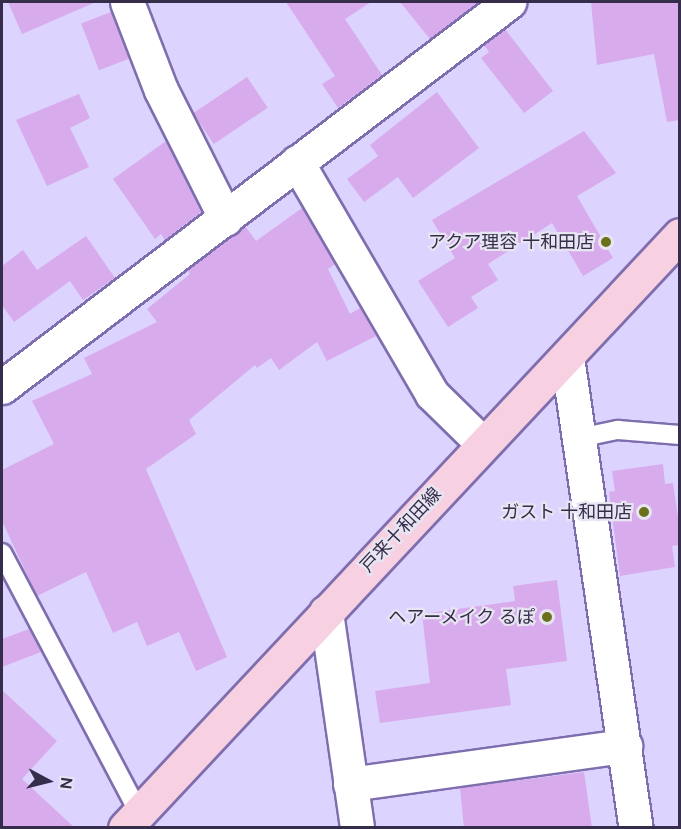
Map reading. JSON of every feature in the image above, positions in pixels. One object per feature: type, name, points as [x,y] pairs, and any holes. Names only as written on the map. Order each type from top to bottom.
[{"type":"main road","name":"戸来十和田線","points":[[132,820],[482,443],[567,357],[680,235]]},
{"type":"street","points":[[127,2],[161,90],[226,219]]},
{"type":"street","points":[[2,387],[509,2]]},
{"type":"street","points":[[297,162],[432,394],[482,443]]},
{"type":"street","points":[[567,357],[636,828]]},
{"type":"street","points":[[326,612],[357,828]]},
{"type":"street","points":[[350,784],[625,746]]},
{"type":"lane","points":[[579,438],[618,430],[680,435]]},
{"type":"lane","points":[[2,553],[132,820]]},
{"type":"building","points":[[8,2],[96,2],[22,34]]},
{"type":"building","points":[[286,2],[371,2],[345,19],[382,75],[338,108],[322,84],[335,76]]},
{"type":"building","points":[[400,2],[479,2],[430,39]]},
{"type":"building","points":[[591,2],[680,2],[680,120],[667,122],[654,54],[597,65]]},
{"type":"building","points":[[111,12],[129,59],[99,70],[81,23]]},
{"type":"building","points":[[505,29],[553,91],[524,113],[481,58],[489,52],[484,45]]},
{"type":"building","points":[[247,77],[268,108],[214,144],[193,113]]},
{"type":"building","points":[[437,92],[479,148],[413,198],[398,177],[364,202],[347,179],[378,156],[370,145]]},
{"type":"building","points":[[79,94],[90,118],[70,128],[89,167],[47,186],[16,120]]},
{"type":"building","points":[[584,131],[616,173],[577,196],[613,258],[583,276],[552,223],[488,264],[498,280],[471,297],[478,308],[448,327],[418,281],[455,258],[432,220]]},
{"type":"building","points":[[166,141],[201,212],[165,240],[161,234],[155,239],[113,179]]},
{"type":"building","points":[[302,208],[335,264],[328,269],[350,314],[360,308],[376,336],[327,361],[317,342],[279,370],[271,358],[257,368],[255,365],[189,420],[196,434],[146,469],[227,657],[196,671],[179,632],[147,646],[137,622],[113,633],[86,572],[37,596],[2,521],[2,470],[54,444],[32,401],[92,374],[84,358],[157,322],[147,309],[190,274],[187,270],[245,226],[256,241]]},
{"type":"building","points":[[86,236],[115,278],[83,300],[70,281],[14,322],[2,305],[2,266],[23,250],[37,270]]},
{"type":"building","name":"ガスト 十和田店","points":[[663,464],[665,484],[673,483],[680,532],[680,545],[672,546],[675,567],[620,576],[609,492],[615,491],[612,471]]},
{"type":"building","points":[[557,580],[567,661],[506,669],[511,705],[380,723],[375,691],[430,683],[422,614],[515,601],[513,586]]},
{"type":"building","points":[[29,629],[41,652],[2,667],[2,639]]},
{"type":"building","points":[[2,690],[57,741],[22,779],[75,828],[2,828]]},
{"type":"building","points":[[584,772],[592,828],[464,828],[460,788]]},
{"type":"place","name":"アクア理容 十和田店","points":[[606,242]]},
{"type":"place","name":"ガスト 十和田店","points":[[644,512]]},
{"type":"place","name":"ヘアーメイク るぽ","points":[[547,617]]}]
